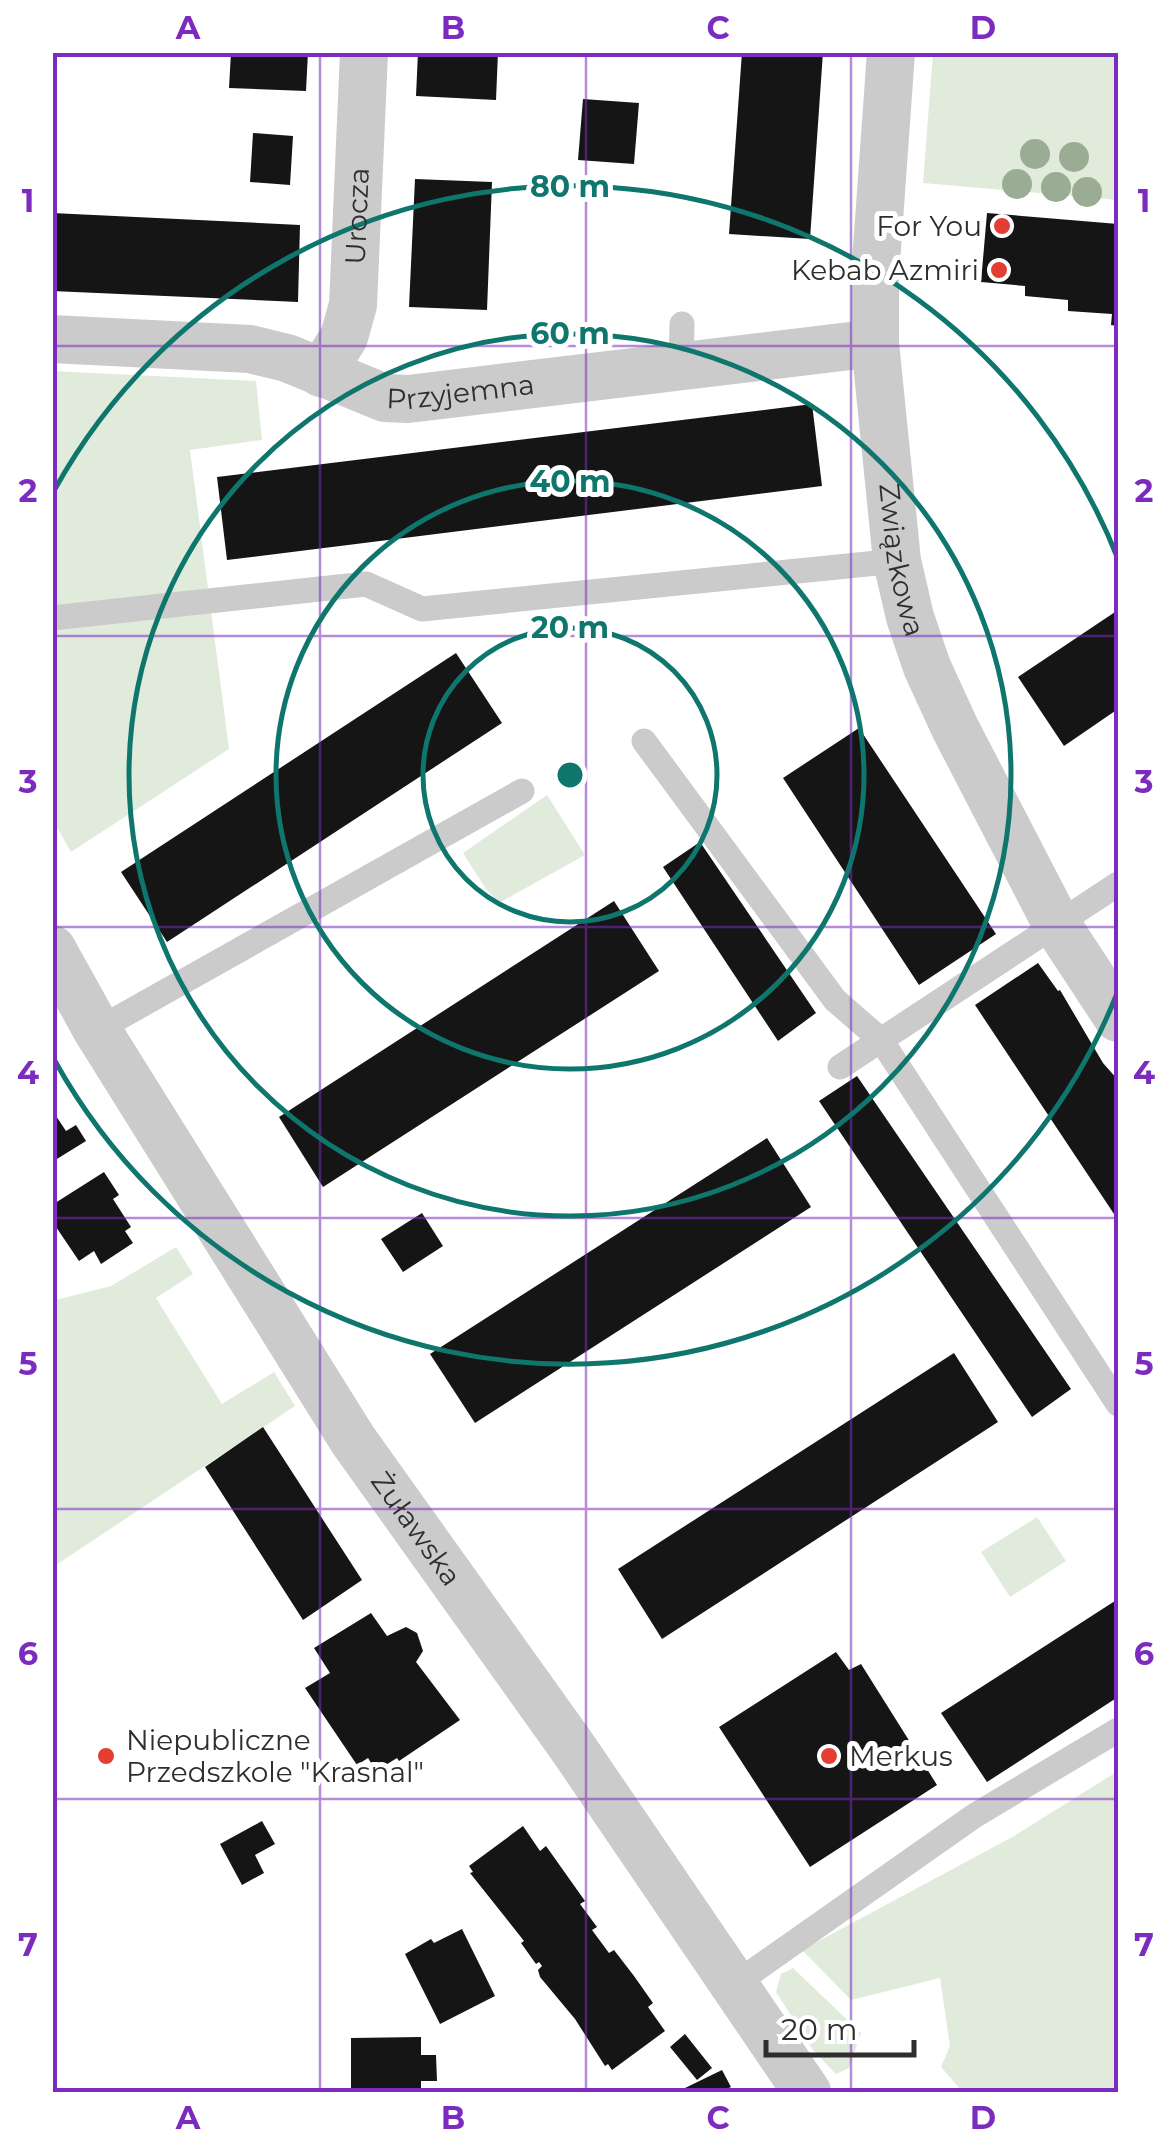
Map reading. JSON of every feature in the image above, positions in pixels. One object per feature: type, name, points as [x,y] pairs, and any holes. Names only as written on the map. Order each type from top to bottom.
[{"type":"street","name":"Urocza","points":[[321,372],[344,338],[353,305],[364,52]]},
{"type":"street","name":"Związkowa","points":[[891,52],[875,276],[875,343],[897,561],[910,617],[927,667],[1056,925],[1118,1018]]},
{"type":"street","name":"Przyjemna","points":[[52,339],[250,349],[286,358],[385,398],[408,399],[681,345],[875,343]]},
{"type":"street","name":"Żuławska","points":[[52,949],[97,1030],[353,1440],[807,2092]]},
{"type":"lane","points":[[52,618],[366,584],[422,608],[897,561]]},
{"type":"lane","points":[[644,740],[835,1000],[881,1040],[1118,1404]]},
{"type":"lane","points":[[97,1030],[522,791]]},
{"type":"lane","points":[[840,1068],[1118,884]]},
{"type":"lane","points":[[735,1984],[974,1816],[1118,1730]]},
{"type":"green space","points":[[933,53],[1118,53],[1118,200],[923,183]]},
{"type":"green space","points":[[52,371],[256,381],[262,440],[190,450],[229,749],[71,852],[52,819]]},
{"type":"green space","points":[[547,795],[585,855],[499,903],[463,853]]},
{"type":"green space","points":[[176,1247],[193,1274],[156,1298],[222,1404],[274,1372],[295,1406],[53,1567],[52,1301],[111,1286]]},
{"type":"green space","points":[[1037,1517],[1066,1561],[1010,1597],[981,1552]]},
{"type":"green space","points":[[1118,1771],[1118,2092],[960,2089],[941,2067],[950,2046],[940,1978],[851,2000],[802,1950],[1014,1836]]},
{"type":"green space","points":[[793,1968],[861,2033],[849,2068],[836,2074],[813,2050],[776,1992],[781,1974]]},
{"type":"building","points":[[231,52],[308,52],[306,91],[229,88]]},
{"type":"building","points":[[418,52],[498,52],[496,100],[416,96]]},
{"type":"building","points":[[742,52],[823,52],[810,239],[729,234]]},
{"type":"building","points":[[583,99],[639,103],[634,164],[578,160]]},
{"type":"building","points":[[253,133],[293,136],[290,185],[250,182]]},
{"type":"building","points":[[415,179],[492,182],[487,310],[409,307]]},
{"type":"building","points":[[52,213],[300,225],[298,302],[52,291]]},
{"type":"building","points":[[987,213],[1118,224],[1118,326],[1111,325],[1112,314],[1068,311],[1068,300],[1025,296],[1025,286],[981,282]]},
{"type":"building","points":[[812,404],[822,486],[227,560],[217,477]]},
{"type":"building","points":[[1118,610],[1118,709],[1064,746],[1018,677]]},
{"type":"building","points":[[456,653],[502,723],[167,942],[121,872]]},
{"type":"building","points":[[859,728],[996,934],[919,985],[783,778]]},
{"type":"building","points":[[700,842],[816,1013],[778,1041],[663,867]]},
{"type":"building","points":[[614,901],[659,971],[323,1187],[279,1117]]},
{"type":"building","points":[[1038,963],[1118,1080],[1118,1220],[975,1005]]},
{"type":"building","points":[[857,1076],[1071,1389],[1032,1417],[819,1101]]},
{"type":"building","points":[[52,1110],[66,1131],[76,1125],[86,1141],[52,1162]]},
{"type":"building","points":[[767,1138],[811,1207],[475,1423],[430,1354]]},
{"type":"building","points":[[104,1172],[119,1195],[113,1199],[131,1227],[125,1231],[133,1243],[101,1264],[94,1251],[79,1261],[52,1221],[52,1205]]},
{"type":"building","points":[[422,1213],[443,1246],[403,1272],[381,1239]]},
{"type":"building","points":[[954,1353],[998,1422],[662,1639],[618,1569]]},
{"type":"building","points":[[263,1427],[362,1580],[303,1620],[205,1467]]},
{"type":"building","points":[[1118,1599],[1118,1697],[987,1782],[941,1713]]},
{"type":"building","points":[[371,1613],[387,1636],[406,1627],[417,1633],[423,1651],[416,1662],[460,1720],[399,1761],[397,1758],[376,1771],[368,1758],[357,1765],[305,1688],[330,1673],[314,1648]]},
{"type":"building","name":"Merkus","points":[[836,1652],[849,1670],[861,1664],[937,1785],[810,1867],[719,1727]]},
{"type":"building","points":[[262,1821],[275,1844],[255,1855],[264,1873],[242,1885],[220,1844]]},
{"type":"building","points":[[523,1826],[540,1851],[546,1846],[585,1901],[580,1904],[597,1927],[592,1930],[634,1976],[653,2003],[648,2007],[665,2031],[612,2070],[608,2064],[605,2066],[575,2019],[540,1977],[538,1970],[542,1966],[536,1964],[521,1943],[524,1941],[470,1873],[473,1872],[469,1866]]},
{"type":"building","points":[[462,1929],[495,1996],[440,2024],[405,1954],[431,1939],[434,1943]]},
{"type":"building","points":[[685,2034],[712,2068],[697,2080],[670,2047]]},
{"type":"building","points":[[421,2037],[421,2055],[436,2055],[437,2081],[421,2081],[421,2092],[351,2092],[351,2038]]},
{"type":"building","points":[[722,2070],[731,2087],[720,2092],[683,2089]]},
{"type":"place","name":"For You","points":[[1002,226]]},
{"type":"place","name":"Kebab Azmiri","points":[[999,270]]},
{"type":"place","name":"Niepubliczne Przedszkole \"Krasnal\"","points":[[106,1756]]},
{"type":"place","name":"Merkus","points":[[829,1756]]}]
